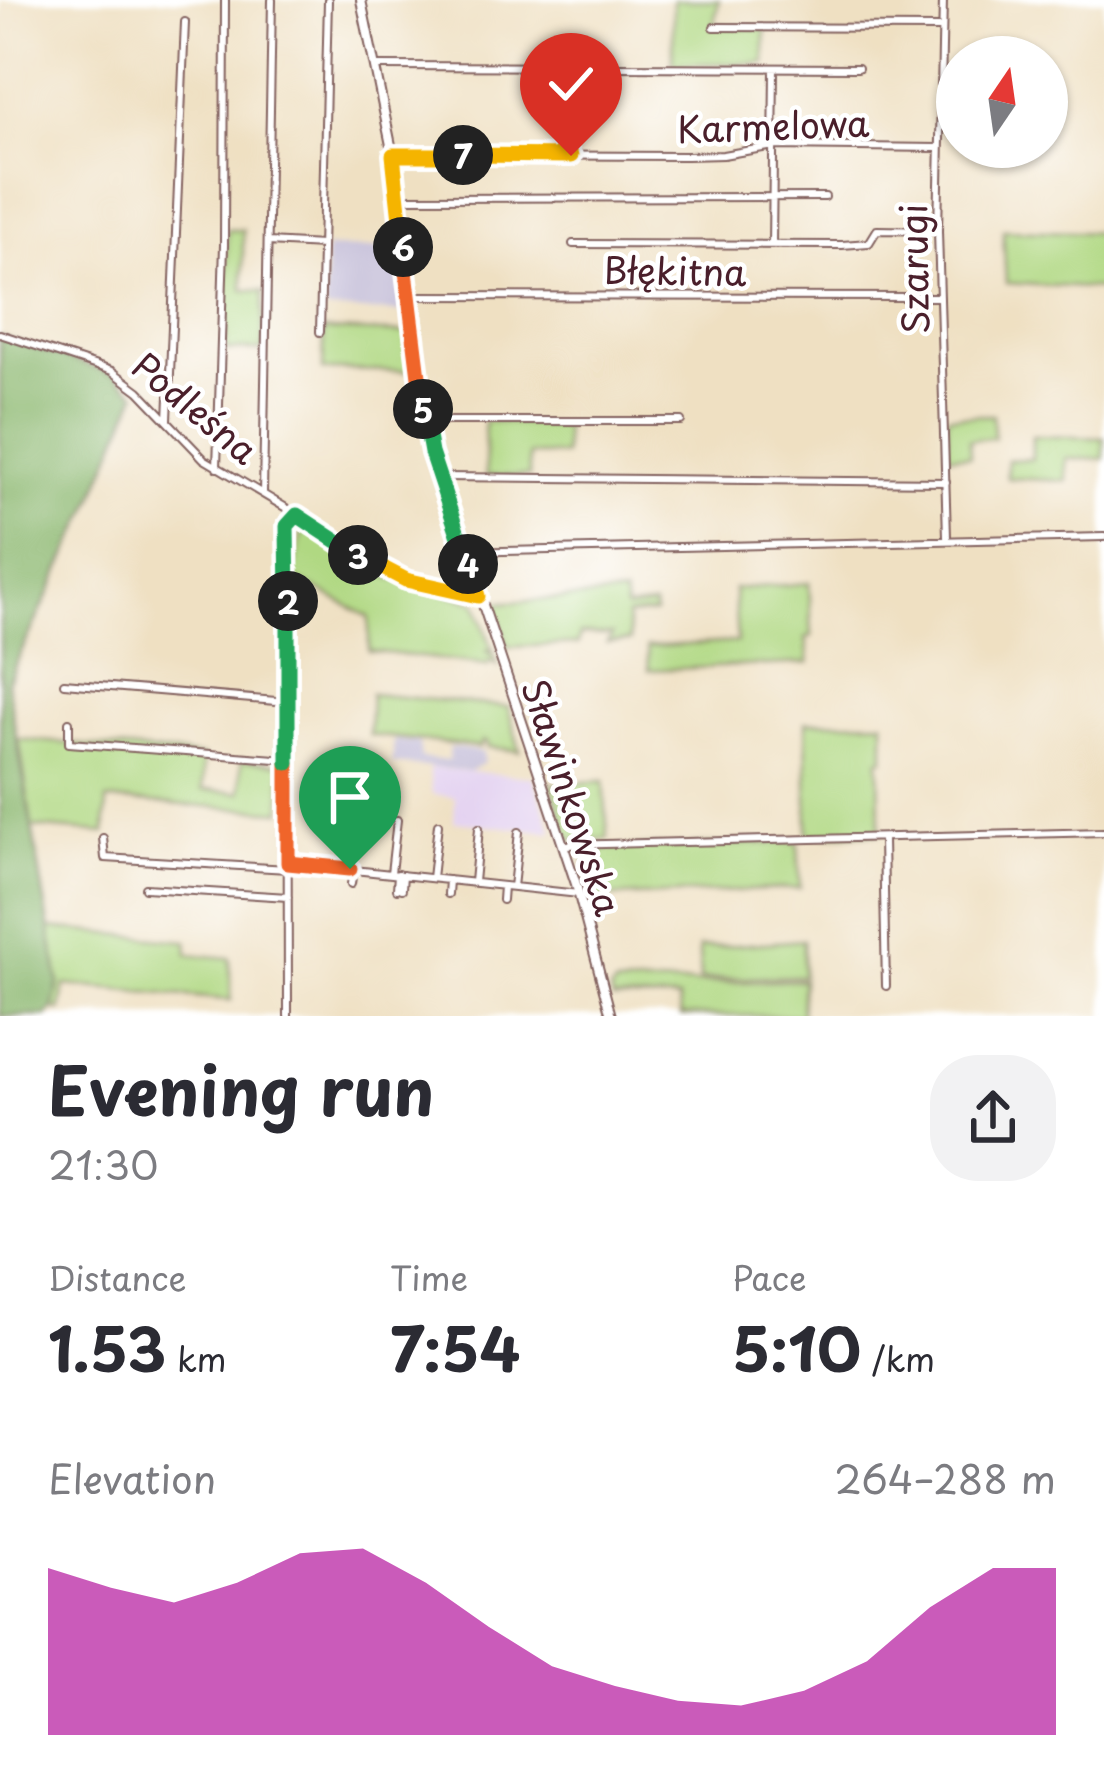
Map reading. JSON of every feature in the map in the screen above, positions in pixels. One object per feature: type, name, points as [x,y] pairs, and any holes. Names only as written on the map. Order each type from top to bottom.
[{"type":"street","points":[[217,468],[225,0]]},
{"type":"street","points":[[262,495],[272,0]]},
{"type":"street","points":[[320,332],[328,0]]},
{"type":"street","name":"Sławinkowska","points":[[361,0],[393,155],[424,421],[564,845],[611,1016]]},
{"type":"street","name":"Szarugi","points":[[942,36],[943,0]]},
{"type":"street","points":[[168,420],[185,22]]},
{"type":"street","points":[[714,27],[942,28]]},
{"type":"street","points":[[376,66],[858,68]]},
{"type":"street","points":[[772,245],[774,68]]},
{"type":"street","name":"Karmelowa","points":[[393,155],[687,156],[774,146],[936,148]]},
{"type":"street","name":"Szarugi","points":[[939,168],[947,538]]},
{"type":"street","points":[[398,198],[825,197]]},
{"type":"street","points":[[573,244],[869,243],[877,230],[938,231]]},
{"type":"street","points":[[268,242],[322,245]]},
{"type":"street","name":"Błękitna","points":[[409,296],[940,297]]},
{"type":"street","name":"Podleśna","points":[[0,334],[112,371],[217,468],[387,573],[441,591],[478,596]]},
{"type":"street","points":[[424,421],[681,422]]},
{"type":"street","points":[[439,477],[946,482]]},
{"type":"street","points":[[284,508],[288,1016]]},
{"type":"street","points":[[287,526],[297,515]]},
{"type":"street","points":[[464,552],[1104,536]]},
{"type":"street","points":[[64,682],[288,702]]},
{"type":"street","points":[[69,722],[69,743],[288,760]]},
{"type":"street","points":[[351,884],[355,817]]},
{"type":"street","points":[[397,820],[399,889]]},
{"type":"street","points":[[432,878],[438,824]]},
{"type":"street","points":[[474,882],[479,828]]},
{"type":"street","points":[[514,887],[519,832]]},
{"type":"street","points":[[564,845],[1104,832]]},
{"type":"street","points":[[103,838],[105,858],[351,870],[579,894]]},
{"type":"street","points":[[883,838],[886,986]]},
{"type":"street","points":[[450,894],[451,880]]},
{"type":"street","points":[[500,899],[501,885]]},
{"type":"street","points":[[145,888],[288,897]]},
{"type":"shaded area","points":[[326,248],[397,249],[403,312],[325,310]]},
{"type":"shaded area","points":[[394,740],[419,743],[421,758],[448,761],[450,747],[483,752],[484,763],[469,771],[392,764]]},
{"type":"shaded area","points":[[429,768],[533,777],[553,832],[454,822],[455,797],[432,794]]},
{"type":"green space","points":[[673,0],[719,0],[714,24],[765,29],[765,63],[673,64]]},
{"type":"green space","points":[[227,230],[243,230],[243,290],[263,291],[263,350],[226,350]]},
{"type":"green space","points":[[1003,230],[1104,233],[1104,289],[1006,283]]},
{"type":"green space","points":[[324,330],[409,333],[413,371],[323,370]]},
{"type":"green space","points":[[0,336],[113,374],[137,393],[89,510],[7,682],[59,983],[47,1016],[0,1016]]},
{"type":"green space","points":[[993,415],[994,438],[969,440],[970,456],[948,455],[947,416]]},
{"type":"green space","points":[[484,421],[564,426],[564,455],[529,455],[529,476],[486,476]]},
{"type":"green space","points":[[1032,436],[1104,438],[1104,459],[1066,459],[1067,481],[1007,478],[1007,460],[1032,459]]},
{"type":"green space","points":[[307,525],[387,576],[476,602],[492,649],[487,651],[493,652],[497,665],[490,660],[488,665],[369,651],[369,617],[293,577]]},
{"type":"green space","points":[[809,583],[809,663],[649,670],[647,647],[737,642],[734,589]]},
{"type":"green space","points":[[624,595],[626,609],[654,606],[655,613],[627,616],[630,641],[607,643],[612,635],[580,634],[578,644],[508,647],[494,603]]},
{"type":"green space","points":[[371,694],[508,707],[520,751],[487,747],[482,741],[480,747],[369,735]]},
{"type":"green space","points":[[884,721],[884,759],[879,759],[880,833],[808,836],[806,722]]},
{"type":"green space","points":[[19,739],[203,756],[203,790],[241,792],[241,760],[282,764],[282,811],[107,800],[105,833],[32,827]]},
{"type":"green space","points":[[604,781],[608,839],[569,840],[551,784]]},
{"type":"green space","points":[[798,842],[800,888],[594,898],[582,849]]},
{"type":"green space","points":[[49,928],[187,941],[188,954],[230,958],[231,1000],[65,985],[61,1010],[53,1009]]},
{"type":"green space","points":[[803,940],[803,976],[700,980],[699,948]]},
{"type":"green space","points":[[803,980],[801,1016],[681,1016],[678,999],[613,1000],[611,991],[615,986]]},
{"type":"route","points":[[350,869],[288,863],[287,526],[297,515],[387,573],[441,591],[478,596],[426,431],[393,155],[571,156]]}]
